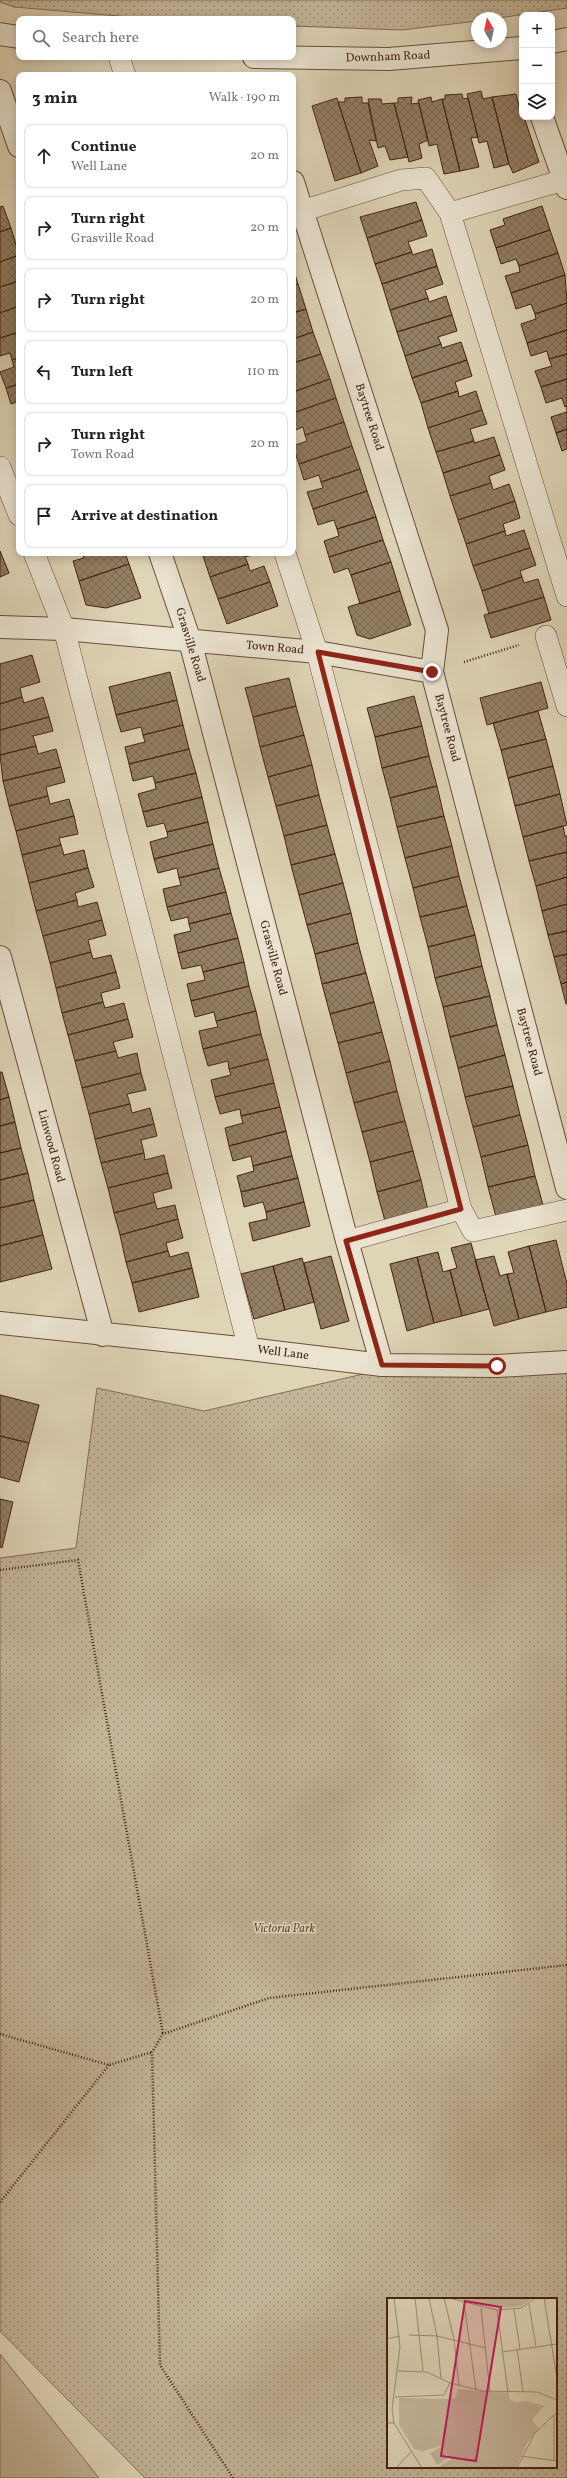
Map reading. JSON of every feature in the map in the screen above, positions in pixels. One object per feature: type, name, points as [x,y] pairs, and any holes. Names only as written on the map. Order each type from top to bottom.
[{"type":"street","points":[[0,34],[16,37]]},
{"type":"street","points":[[555,41],[567,39]]},
{"type":"street","name":"Downham Road","points":[[296,58],[389,59],[519,52]]},
{"type":"street","points":[[254,60],[257,72]]},
{"type":"street","points":[[0,91],[16,137]]},
{"type":"street","points":[[543,120],[566,182]]},
{"type":"street","name":"Baytree Road","points":[[296,192],[437,630],[432,672],[567,1188]]},
{"type":"street","name":"Grasville Road","points":[[161,556],[190,641],[346,1241],[382,1365]]},
{"type":"street","name":"Town Road","points":[[0,627],[64,629],[318,652],[432,672]]},
{"type":"street","name":"Linwood Road","points":[[0,957],[103,1335]]},
{"type":"street","name":"Well Lane","points":[[0,1323],[103,1335],[249,1349],[382,1365],[497,1366],[567,1362]]},
{"type":"lane","points":[[121,60],[125,72]]},
{"type":"lane","points":[[302,211],[401,180],[426,178],[450,213],[567,596]]},
{"type":"lane","points":[[450,213],[566,182]]},
{"type":"lane","points":[[0,467],[16,507]]},
{"type":"lane","points":[[35,556],[64,629],[249,1349]]},
{"type":"lane","points":[[286,556],[318,652],[461,1209],[473,1231],[567,1210]]},
{"type":"lane","points":[[546,636],[567,706]]},
{"type":"lane","points":[[346,1241],[461,1209]]},
{"type":"path","points":[[432,672],[546,636]]},
{"type":"path","points":[[0,1570],[78,1560],[163,2034]]},
{"type":"path","points":[[233,2478],[160,2365],[152,2052],[163,2034],[269,1998],[567,1965]]},
{"type":"path","points":[[0,2034],[108,2065],[152,2052]]},
{"type":"path","points":[[0,2202],[108,2065]]},
{"type":"green space","points":[[0,0],[567,0],[567,8],[540,12],[519,12],[519,15],[507,17],[507,12],[471,12],[471,22],[402,30],[296,26],[296,16],[118,16],[14,7],[0,2]]},
{"type":"green space","name":"Victoria Park","points":[[567,1370],[567,2478],[145,2478],[0,2331],[0,1558],[76,1548],[97,1388],[204,1411],[376,1371]]},
{"type":"green space","points":[[0,2354],[99,2478],[0,2478]]},
{"type":"building","points":[[481,91],[483,99],[492,97],[509,164],[494,168],[487,141],[479,143],[467,94]]},
{"type":"building","points":[[462,94],[463,99],[468,98],[478,137],[471,138],[479,167],[460,171],[442,99],[445,99],[445,95]]},
{"type":"building","points":[[516,94],[519,106],[519,120],[525,120],[539,162],[513,173],[509,164],[492,97]]},
{"type":"building","points":[[362,97],[362,103],[368,103],[376,141],[369,140],[378,166],[361,173],[338,102],[345,102],[345,98]]},
{"type":"building","points":[[412,97],[411,104],[419,103],[428,140],[419,144],[422,158],[409,162],[394,103],[398,103],[398,98]]},
{"type":"building","points":[[431,97],[432,102],[442,99],[460,171],[444,174],[437,144],[429,146],[418,100]]},
{"type":"building","points":[[337,98],[361,173],[335,181],[312,106]]},
{"type":"building","points":[[368,99],[381,99],[382,104],[394,103],[408,157],[390,160],[385,146],[378,148]]},
{"type":"building","points":[[416,202],[422,220],[367,238],[360,217]]},
{"type":"building","points":[[3,206],[11,228],[0,232],[0,207]]},
{"type":"building","points":[[542,206],[550,230],[496,248],[490,230],[505,225],[503,219]]},
{"type":"building","points":[[422,220],[427,236],[408,242],[412,252],[375,264],[367,238]]},
{"type":"building","points":[[11,228],[16,245],[16,256],[0,262],[0,232]]},
{"type":"building","points":[[550,230],[558,253],[519,266],[516,259],[501,264],[496,248]]},
{"type":"building","points":[[432,249],[437,266],[382,284],[375,264],[412,252],[412,255]]},
{"type":"building","points":[[558,253],[565,275],[511,293],[505,276],[520,272],[519,266]]},
{"type":"building","points":[[16,256],[16,282],[0,287],[0,262]]},
{"type":"building","points":[[437,266],[443,284],[425,290],[428,298],[390,310],[382,284]]},
{"type":"building","points":[[565,275],[567,303],[535,314],[531,304],[516,309],[511,293]]},
{"type":"building","points":[[16,282],[16,307],[0,313],[0,287]]},
{"type":"building","points":[[298,284],[306,309],[296,312],[296,285]]},
{"type":"building","points":[[446,296],[452,315],[397,332],[390,310],[428,298],[429,302]]},
{"type":"building","points":[[567,303],[567,330],[527,343],[521,324],[536,319],[535,314]]},
{"type":"building","points":[[16,307],[16,333],[0,338],[0,313]]},
{"type":"building","points":[[306,309],[313,332],[296,338],[296,312]]},
{"type":"building","points":[[452,315],[457,331],[438,337],[441,344],[405,356],[397,332]]},
{"type":"building","points":[[567,330],[567,354],[549,359],[547,351],[531,356],[527,343]]},
{"type":"building","points":[[313,332],[321,354],[296,362],[296,338]]},
{"type":"building","points":[[16,333],[16,359],[12,360],[10,353],[0,356],[0,338]]},
{"type":"building","points":[[461,342],[467,360],[412,378],[405,356],[441,344],[442,348]]},
{"type":"building","points":[[321,354],[330,379],[296,391],[296,362]]},
{"type":"building","points":[[567,354],[567,379],[541,387],[535,371],[552,366],[549,359]]},
{"type":"building","points":[[16,359],[16,385],[6,388],[0,372],[14,367],[12,360]]},
{"type":"building","points":[[467,360],[472,376],[455,382],[458,391],[421,403],[412,378]]},
{"type":"building","points":[[330,379],[336,398],[296,412],[296,391]]},
{"type":"building","points":[[567,379],[567,406],[565,407],[562,398],[546,403],[541,387]]},
{"type":"building","points":[[16,385],[16,402],[11,404],[6,388]]},
{"type":"building","points":[[458,391],[459,397],[476,391],[482,410],[428,428],[421,403]]},
{"type":"building","points":[[336,398],[344,422],[305,435],[303,427],[296,430],[296,412]]},
{"type":"building","points":[[482,410],[487,424],[470,429],[474,441],[436,452],[428,428]]},
{"type":"building","points":[[567,412],[567,429],[556,433],[551,417]]},
{"type":"building","points":[[344,422],[352,446],[299,464],[296,455],[296,445],[307,441],[305,435]]},
{"type":"building","points":[[567,429],[567,449],[562,451],[556,433]]},
{"type":"building","points":[[494,437],[500,455],[443,473],[436,452]]},
{"type":"building","points":[[352,446],[360,469],[321,482],[319,475],[304,480],[299,464]]},
{"type":"building","points":[[500,455],[505,470],[489,476],[491,483],[450,496],[443,473]]},
{"type":"building","points":[[360,469],[367,491],[313,509],[307,492],[323,488],[321,482]]},
{"type":"building","points":[[491,483],[493,490],[509,484],[515,501],[458,520],[450,496]]},
{"type":"building","points":[[367,491],[376,517],[337,529],[334,520],[318,525],[313,509]]},
{"type":"building","points":[[515,501],[520,518],[503,524],[505,531],[466,544],[458,520]]},
{"type":"building","points":[[376,517],[383,540],[329,557],[324,541],[339,536],[337,529]]},
{"type":"building","points":[[524,530],[530,548],[473,566],[466,544],[505,531],[506,536]]},
{"type":"building","points":[[383,540],[391,562],[351,575],[348,568],[334,573],[329,557]]},
{"type":"building","points":[[530,548],[536,565],[520,571],[522,577],[482,591],[473,566]]},
{"type":"building","points":[[0,551],[9,573],[0,577]]},
{"type":"building","points":[[83,556],[126,556],[129,564],[79,581],[73,561],[84,558]]},
{"type":"building","points":[[203,556],[248,556],[245,557],[248,564],[210,577]]},
{"type":"building","points":[[391,562],[400,591],[360,604],[351,575]]},
{"type":"building","points":[[129,564],[141,598],[106,608],[86,605],[79,581]]},
{"type":"building","points":[[248,564],[250,571],[264,566],[270,582],[218,599],[210,577]]},
{"type":"building","points":[[522,577],[524,583],[538,579],[544,597],[489,614],[482,591]]},
{"type":"building","points":[[270,582],[278,606],[227,624],[218,599]]},
{"type":"building","points":[[400,591],[411,625],[370,639],[357,635],[348,607]]},
{"type":"building","points":[[544,597],[551,620],[491,638],[484,615]]},
{"type":"building","points":[[32,655],[40,682],[20,688],[22,697],[0,704],[0,664]]},
{"type":"building","points":[[170,672],[177,700],[116,715],[109,687]]},
{"type":"building","points":[[289,678],[296,706],[253,717],[245,688]]},
{"type":"building","points":[[541,682],[548,708],[487,725],[480,698]]},
{"type":"building","points":[[414,696],[422,726],[375,737],[367,708]]},
{"type":"building","points":[[22,697],[24,703],[43,697],[49,717],[0,730],[0,704]]},
{"type":"building","points":[[177,700],[183,725],[143,735],[141,727],[121,732],[116,715]]},
{"type":"building","points":[[296,706],[304,735],[260,747],[253,717]]},
{"type":"building","points":[[538,711],[546,739],[501,750],[493,723]]},
{"type":"building","points":[[49,717],[53,731],[33,736],[36,746],[0,755],[0,730]]},
{"type":"building","points":[[183,725],[189,749],[129,764],[125,747],[145,742],[143,735]]},
{"type":"building","points":[[422,726],[429,756],[382,768],[375,737]]},
{"type":"building","points":[[304,735],[312,765],[268,777],[260,747]]},
{"type":"building","points":[[546,739],[553,766],[508,778],[501,750]]},
{"type":"building","points":[[36,746],[38,754],[56,749],[61,767],[3,781],[0,755]]},
{"type":"building","points":[[189,749],[196,773],[155,783],[153,776],[133,781],[129,764]]},
{"type":"building","points":[[429,756],[437,786],[390,798],[382,768]]},
{"type":"building","points":[[312,765],[319,795],[276,806],[268,777]]},
{"type":"building","points":[[553,766],[560,794],[515,806],[508,778]]},
{"type":"building","points":[[61,767],[65,782],[46,787],[48,796],[9,806],[3,781]]},
{"type":"building","points":[[196,773],[202,797],[143,812],[138,794],[156,789],[155,783]]},
{"type":"building","points":[[437,786],[444,816],[397,827],[390,798]]},
{"type":"building","points":[[560,794],[567,825],[523,837],[515,806]]},
{"type":"building","points":[[319,795],[327,825],[284,836],[276,806]]},
{"type":"building","points":[[48,796],[50,804],[69,799],[74,816],[16,831],[9,806]]},
{"type":"building","points":[[202,797],[208,822],[167,832],[164,823],[147,827],[143,812]]},
{"type":"building","points":[[74,816],[78,834],[59,838],[61,845],[22,855],[16,831]]},
{"type":"building","points":[[444,816],[452,846],[405,858],[397,827]]},
{"type":"building","points":[[208,822],[213,844],[154,859],[150,842],[168,837],[167,832]]},
{"type":"building","points":[[327,825],[335,854],[291,865],[284,836]]},
{"type":"building","points":[[563,826],[565,836],[567,836],[567,852],[529,861],[523,837]]},
{"type":"building","points":[[213,844],[219,868],[179,878],[177,868],[158,873],[154,859]]},
{"type":"building","points":[[61,845],[64,855],[84,850],[88,868],[29,883],[22,855]]},
{"type":"building","points":[[452,846],[459,876],[413,888],[405,858]]},
{"type":"building","points":[[567,852],[567,877],[536,886],[529,861]]},
{"type":"building","points":[[335,854],[343,883],[299,895],[291,865]]},
{"type":"building","points":[[88,868],[94,887],[75,893],[77,900],[36,911],[29,883]]},
{"type":"building","points":[[219,868],[226,892],[167,907],[163,889],[181,885],[179,878]]},
{"type":"building","points":[[459,876],[467,906],[420,917],[413,888]]},
{"type":"building","points":[[567,877],[567,904],[542,911],[536,886]]},
{"type":"building","points":[[343,883],[351,913],[307,925],[299,895]]},
{"type":"building","points":[[226,892],[231,913],[189,924],[188,917],[171,921],[167,907]]},
{"type":"building","points":[[77,900],[78,907],[97,902],[102,920],[43,936],[36,911]]},
{"type":"building","points":[[567,904],[567,931],[548,935],[542,911]]},
{"type":"building","points":[[467,906],[475,935],[428,947],[420,917]]},
{"type":"building","points":[[231,913],[238,938],[178,953],[174,935],[191,931],[189,924]]},
{"type":"building","points":[[351,913],[358,943],[315,954],[307,925]]},
{"type":"building","points":[[102,920],[106,935],[88,940],[91,952],[50,963],[43,936]]},
{"type":"building","points":[[567,931],[567,954],[554,957],[548,935]]},
{"type":"building","points":[[475,935],[482,966],[435,978],[428,947]]},
{"type":"building","points":[[238,938],[244,962],[203,972],[201,965],[182,969],[178,953]]},
{"type":"building","points":[[358,943],[366,973],[322,984],[315,954]]},
{"type":"building","points":[[91,952],[93,959],[111,955],[116,972],[56,988],[50,963]]},
{"type":"building","points":[[567,954],[567,982],[561,984],[554,957]]},
{"type":"building","points":[[244,962],[249,986],[191,1001],[187,984],[205,980],[203,972]]},
{"type":"building","points":[[482,966],[490,996],[443,1007],[435,978]]},
{"type":"building","points":[[116,972],[120,988],[101,993],[103,1002],[62,1013],[56,988]]},
{"type":"building","points":[[366,973],[374,1002],[330,1014],[322,984]]},
{"type":"building","points":[[567,982],[567,1004],[566,1004],[561,984]]},
{"type":"building","points":[[249,986],[256,1011],[216,1021],[214,1012],[195,1017],[191,1001]]},
{"type":"building","points":[[490,996],[497,1025],[450,1037],[443,1007]]},
{"type":"building","points":[[103,1002],[105,1008],[124,1003],[128,1019],[68,1035],[62,1013]]},
{"type":"building","points":[[374,1002],[382,1032],[338,1043],[330,1014]]},
{"type":"building","points":[[256,1011],[261,1034],[203,1049],[199,1031],[218,1027],[216,1021]]},
{"type":"building","points":[[128,1019],[133,1037],[113,1042],[116,1051],[75,1061],[68,1035]]},
{"type":"building","points":[[497,1025],[505,1055],[458,1068],[450,1037]]},
{"type":"building","points":[[382,1032],[390,1061],[346,1073],[338,1043]]},
{"type":"building","points":[[261,1034],[268,1059],[229,1069],[228,1061],[208,1066],[203,1049]]},
{"type":"building","points":[[116,1051],[118,1058],[137,1053],[141,1073],[82,1088],[75,1061]]},
{"type":"building","points":[[505,1055],[513,1086],[465,1097],[458,1068]]},
{"type":"building","points":[[268,1059],[274,1083],[215,1097],[211,1080],[231,1075],[229,1069]]},
{"type":"building","points":[[390,1061],[397,1091],[354,1103],[346,1073]]},
{"type":"building","points":[[0,1072],[2,1072],[9,1097],[0,1100]]},
{"type":"building","points":[[141,1073],[146,1090],[127,1094],[130,1104],[89,1114],[82,1088]]},
{"type":"building","points":[[274,1083],[280,1107],[241,1116],[240,1109],[220,1114],[215,1097]]},
{"type":"building","points":[[513,1086],[520,1115],[473,1127],[465,1097]]},
{"type":"building","points":[[397,1091],[405,1121],[362,1132],[354,1103]]},
{"type":"building","points":[[9,1097],[15,1122],[0,1126],[0,1100]]},
{"type":"building","points":[[130,1104],[132,1113],[150,1108],[154,1124],[95,1139],[89,1114]]},
{"type":"building","points":[[280,1107],[286,1131],[229,1146],[225,1128],[243,1123],[241,1116]]},
{"type":"building","points":[[520,1115],[528,1145],[481,1157],[473,1127]]},
{"type":"building","points":[[405,1121],[413,1151],[370,1162],[362,1132]]},
{"type":"building","points":[[15,1122],[21,1148],[0,1153],[0,1126]]},
{"type":"building","points":[[154,1124],[157,1136],[141,1140],[144,1153],[101,1163],[95,1139]]},
{"type":"building","points":[[286,1131],[292,1156],[253,1166],[251,1156],[233,1161],[229,1146]]},
{"type":"building","points":[[528,1145],[535,1176],[488,1187],[481,1157]]},
{"type":"building","points":[[21,1148],[28,1173],[0,1180],[0,1153]]},
{"type":"building","points":[[413,1151],[421,1180],[377,1192],[370,1162]]},
{"type":"building","points":[[144,1153],[145,1160],[164,1155],[168,1173],[108,1188],[101,1163]]},
{"type":"building","points":[[292,1156],[298,1178],[241,1192],[237,1176],[254,1171],[253,1166]]},
{"type":"building","points":[[28,1173],[34,1200],[0,1208],[0,1180]]},
{"type":"building","points":[[168,1173],[172,1188],[153,1193],[155,1202],[114,1213],[108,1188]]},
{"type":"building","points":[[535,1176],[543,1205],[496,1217],[488,1187]]},
{"type":"building","points":[[298,1178],[304,1202],[266,1212],[263,1202],[244,1207],[241,1192]]},
{"type":"building","points":[[421,1180],[428,1210],[385,1221],[377,1192]]},
{"type":"building","points":[[34,1200],[43,1235],[0,1246],[0,1208]]},
{"type":"building","points":[[155,1202],[157,1209],[175,1205],[178,1219],[120,1235],[114,1213]]},
{"type":"building","points":[[304,1202],[310,1226],[253,1241],[249,1223],[267,1219],[266,1212]]},
{"type":"building","points":[[178,1219],[183,1238],[166,1243],[168,1251],[126,1262],[120,1235]]},
{"type":"building","points":[[43,1235],[52,1269],[0,1282],[0,1246]]},
{"type":"building","points":[[556,1240],[567,1284],[567,1307],[546,1312],[529,1246]]},
{"type":"building","points":[[471,1243],[489,1309],[462,1316],[450,1270],[457,1268],[451,1248]]},
{"type":"building","points":[[529,1246],[546,1312],[519,1319],[507,1274],[514,1273],[508,1252]]},
{"type":"building","points":[[168,1251],[170,1257],[188,1252],[192,1268],[132,1283],[126,1262]]},
{"type":"building","points":[[438,1252],[443,1272],[450,1270],[462,1316],[434,1323],[417,1257]]},
{"type":"building","points":[[331,1256],[349,1321],[321,1329],[304,1263]]},
{"type":"building","points":[[494,1256],[500,1276],[507,1274],[519,1319],[494,1326],[475,1260]]},
{"type":"building","points":[[417,1257],[434,1323],[407,1331],[390,1264]]},
{"type":"building","points":[[302,1258],[314,1302],[285,1310],[273,1266]]},
{"type":"building","points":[[273,1266],[285,1310],[254,1319],[241,1274]]},
{"type":"building","points":[[192,1268],[199,1297],[139,1312],[132,1283]]},
{"type":"building","points":[[0,1395],[39,1405],[29,1443],[0,1436]]},
{"type":"building","points":[[0,1436],[29,1443],[19,1482],[0,1477]]},
{"type":"building","points":[[0,1499],[13,1502],[2,1548],[0,1547]]},
{"type":"route","points":[[432,672],[318,652],[461,1209],[346,1241],[382,1365],[497,1366]]}]
